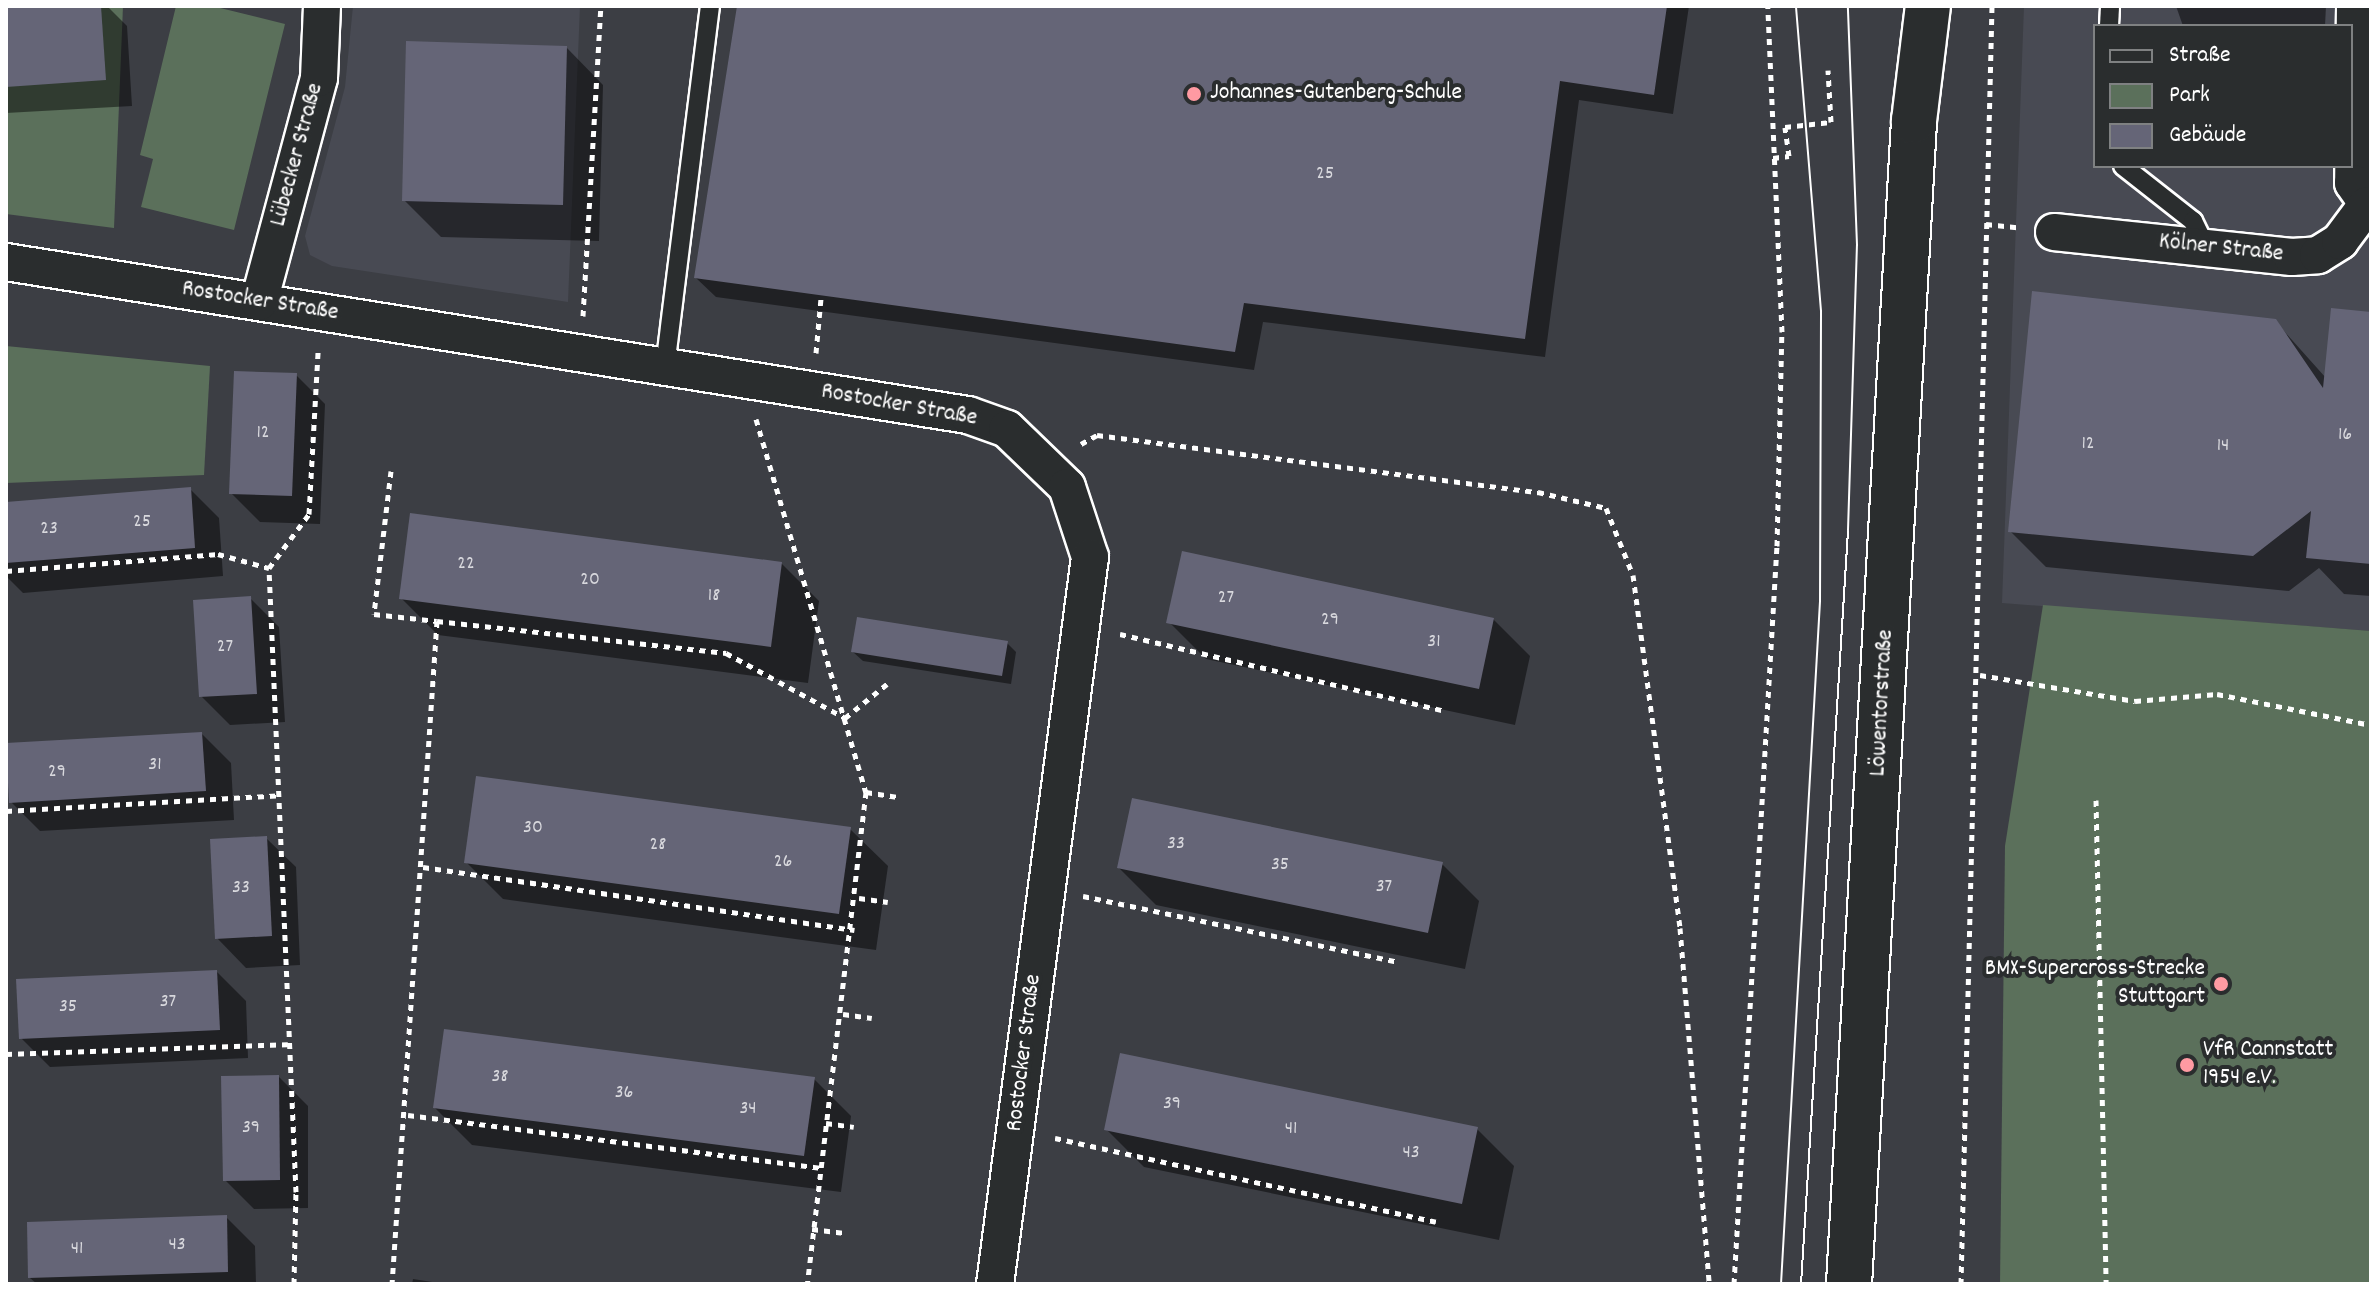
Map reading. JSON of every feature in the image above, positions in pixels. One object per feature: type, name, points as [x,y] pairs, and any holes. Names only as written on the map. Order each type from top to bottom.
[{"type":"main road","name":"Löwentorstraße","points":[[1906,6],[1914,121]]},
{"type":"main road","name":"Löwentorstraße","points":[[1849,1284],[1914,121],[1928,6]]},
{"type":"street","name":"Lübecker Straße","points":[[259,302],[319,78],[322,6]]},
{"type":"street","name":"Kölner Straße","points":[[2054,232],[2206,248],[2318,255],[2340,241],[2369,207],[2353,183],[2362,107],[2355,6]]},
{"type":"street","name":"Rostocker Straße","points":[[6,262],[968,415],[1007,429],[1067,487],[1082,520],[1090,557],[995,1284]]},
{"type":"lane","points":[[665,367],[710,6]]},
{"type":"lane","points":[[2126,168],[2193,221],[2206,248]]},
{"type":"path","points":[[581,353],[601,6]]},
{"type":"path","points":[[1734,1284],[1777,546],[1782,332],[1768,6]]},
{"type":"path","points":[[1961,1284],[1980,675],[1974,589],[1992,6]]},
{"type":"path","points":[[1773,158],[1789,156],[1785,127],[1831,122],[1828,70]]},
{"type":"path","points":[[811,390],[821,298]]},
{"type":"path","points":[[294,1284],[281,795],[269,568],[309,514],[320,312]]},
{"type":"path","points":[[758,382],[755,422],[866,792],[859,898],[826,1123],[807,1284]]},
{"type":"path","points":[[1045,465],[1097,435],[1538,492],[1606,508],[1633,575],[1680,928],[1709,1284]]},
{"type":"path","points":[[391,471],[374,614],[726,653],[845,718]]},
{"type":"path","points":[[6,571],[218,554],[269,568]]},
{"type":"path","points":[[392,1284],[408,1115],[437,621]]},
{"type":"path","points":[[1080,625],[1445,711]]},
{"type":"path","points":[[1980,675],[2135,701],[2217,694],[2371,725]]},
{"type":"path","points":[[845,718],[887,684]]},
{"type":"path","points":[[866,792],[898,797]]},
{"type":"path","points":[[6,811],[281,795]]},
{"type":"path","points":[[2096,800],[2106,1284]]},
{"type":"path","points":[[423,867],[854,930]]},
{"type":"path","points":[[1047,888],[1395,961]]},
{"type":"path","points":[[859,898],[888,902]]},
{"type":"path","points":[[843,1014],[872,1018]]},
{"type":"path","points":[[6,1054],[288,1044]]},
{"type":"path","points":[[408,1115],[820,1168]]},
{"type":"path","points":[[826,1123],[854,1127]]},
{"type":"path","points":[[1016,1124],[1092,1152],[1436,1222]]},
{"type":"path","points":[[812,1229],[847,1233]]},
{"type":"shaded area","points":[[353,6],[580,6],[568,302],[332,266],[310,255],[305,236],[345,87]]},
{"type":"shaded area","points":[[2024,6],[2371,6],[2371,631],[2002,603]]},
{"type":"green space","points":[[6,6],[123,6],[114,228],[6,214]]},
{"type":"green space","points":[[176,6],[212,6],[285,24],[234,230],[141,207],[153,159],[140,155]]},
{"type":"green space","points":[[6,346],[210,366],[204,475],[6,483]]},
{"type":"green space","name":"VfR Cannstatt 1954 e.V.","points":[[2043,605],[2371,631],[2371,1284],[2000,1284],[2005,846]]},
{"type":"building","points":[[6,6],[101,6],[106,80],[6,87]]},
{"type":"building","points":[[737,6],[1667,6],[1654,95],[1560,81],[1525,339],[1244,303],[1235,352],[694,278]]},
{"type":"building","points":[[406,41],[567,46],[563,205],[402,201]]},
{"type":"building","points":[[2032,291],[2276,319],[2323,388],[2331,308],[2371,312],[2371,564],[2306,558],[2311,511],[2253,556],[2008,532]]},
{"type":"building","points":[[234,371],[297,373],[292,496],[229,494]]},
{"type":"building","points":[[191,487],[195,548],[6,563],[6,502]]},
{"type":"building","points":[[410,513],[782,562],[771,647],[399,599]]},
{"type":"building","points":[[1182,551],[1494,618],[1479,689],[1166,623]]},
{"type":"building","points":[[251,596],[257,694],[199,697],[193,600]]},
{"type":"building","points":[[857,617],[1008,641],[1002,676],[851,652]]},
{"type":"building","points":[[202,732],[206,791],[9,803],[6,743]]},
{"type":"building","points":[[476,776],[851,827],[839,914],[464,863]]},
{"type":"building","points":[[1132,798],[1443,862],[1428,933],[1117,868]]},
{"type":"building","points":[[267,836],[272,936],[215,939],[210,839]]},
{"type":"building","points":[[217,970],[220,1030],[19,1039],[16,979]]},
{"type":"building","points":[[444,1029],[815,1077],[804,1156],[433,1108]]},
{"type":"building","points":[[1120,1053],[1478,1127],[1462,1204],[1104,1130]]},
{"type":"building","points":[[279,1075],[280,1180],[223,1181],[221,1076]]},
{"type":"building","points":[[227,1215],[228,1272],[28,1278],[27,1222]]},
{"type":"tram line","points":[[1781,1284],[1820,601],[1821,311],[1796,6]]},
{"type":"tram line","points":[[1801,1284],[1848,530],[1857,245],[1848,6]]},
{"type":"place","name":"Johannes-Gutenberg-Schule","points":[[1194,94]]},
{"type":"place","name":"BMX-Supercross-Strecke Stuttgart","points":[[2221,984]]},
{"type":"place","name":"VfR Cannstatt 1954 e.V.","points":[[2187,1065]]}]
